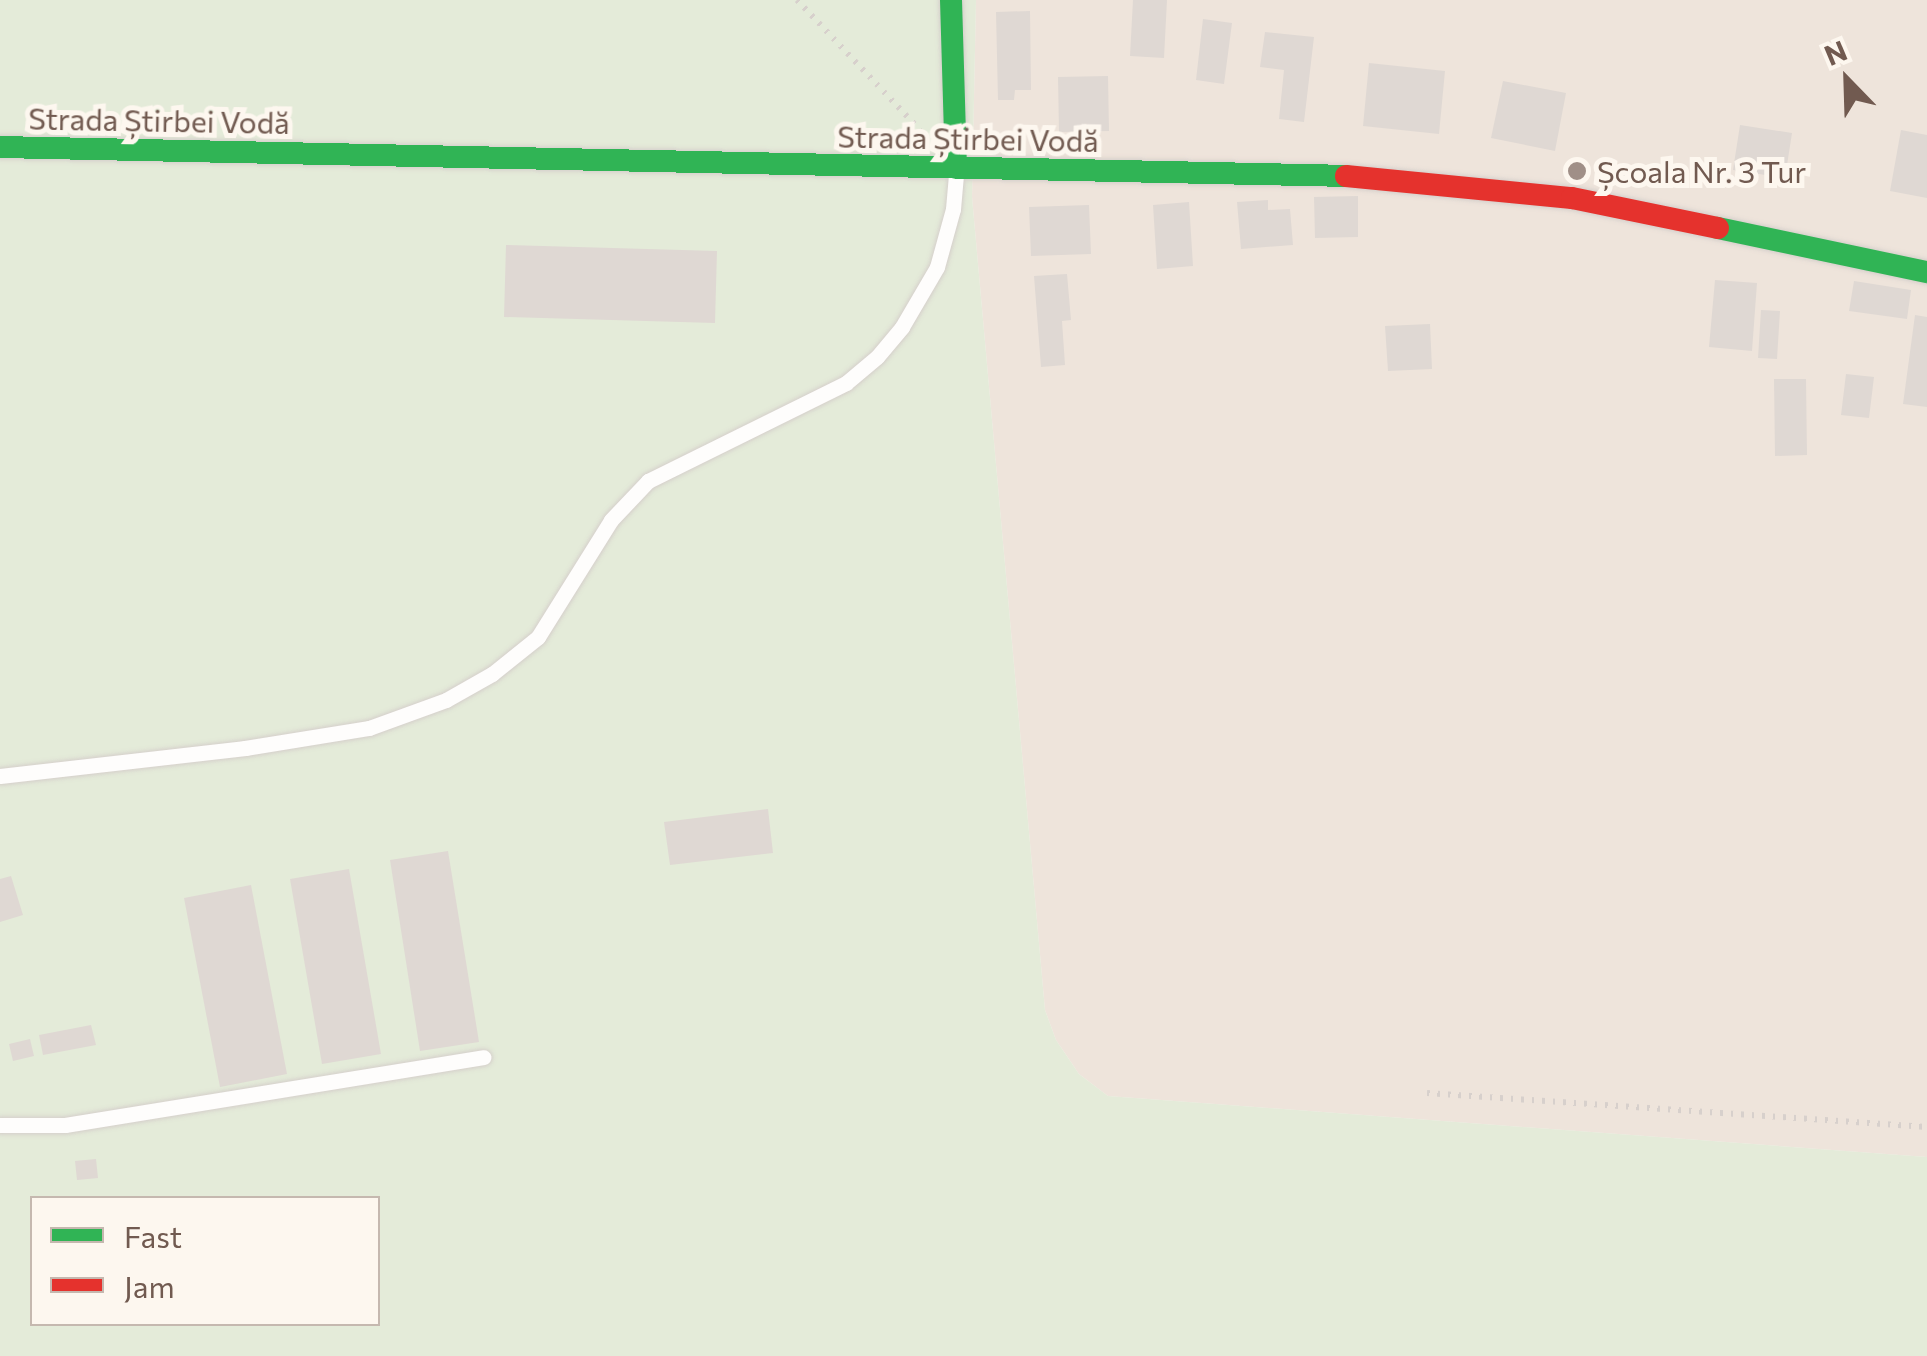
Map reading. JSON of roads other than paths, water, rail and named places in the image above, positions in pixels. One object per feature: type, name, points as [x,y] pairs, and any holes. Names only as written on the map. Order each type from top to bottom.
[{"type":"main road","points":[[951,0],[956,168]]},
{"type":"main road","name":"Strada Știrbei Vodă","points":[[0,147],[1323,174],[1462,183],[1572,198],[1927,272]]},
{"type":"lane","points":[[0,776],[245,748],[369,728],[446,700],[492,674],[538,637],[611,520],[648,481],[846,383],[877,357],[902,327],[937,267],[953,209],[956,168]]},
{"type":"lane","points":[[0,1124],[101,1120],[484,1057]]},
{"type":"place","name":"Școala Nr. 3 Tur","points":[[1577,171]]}]
